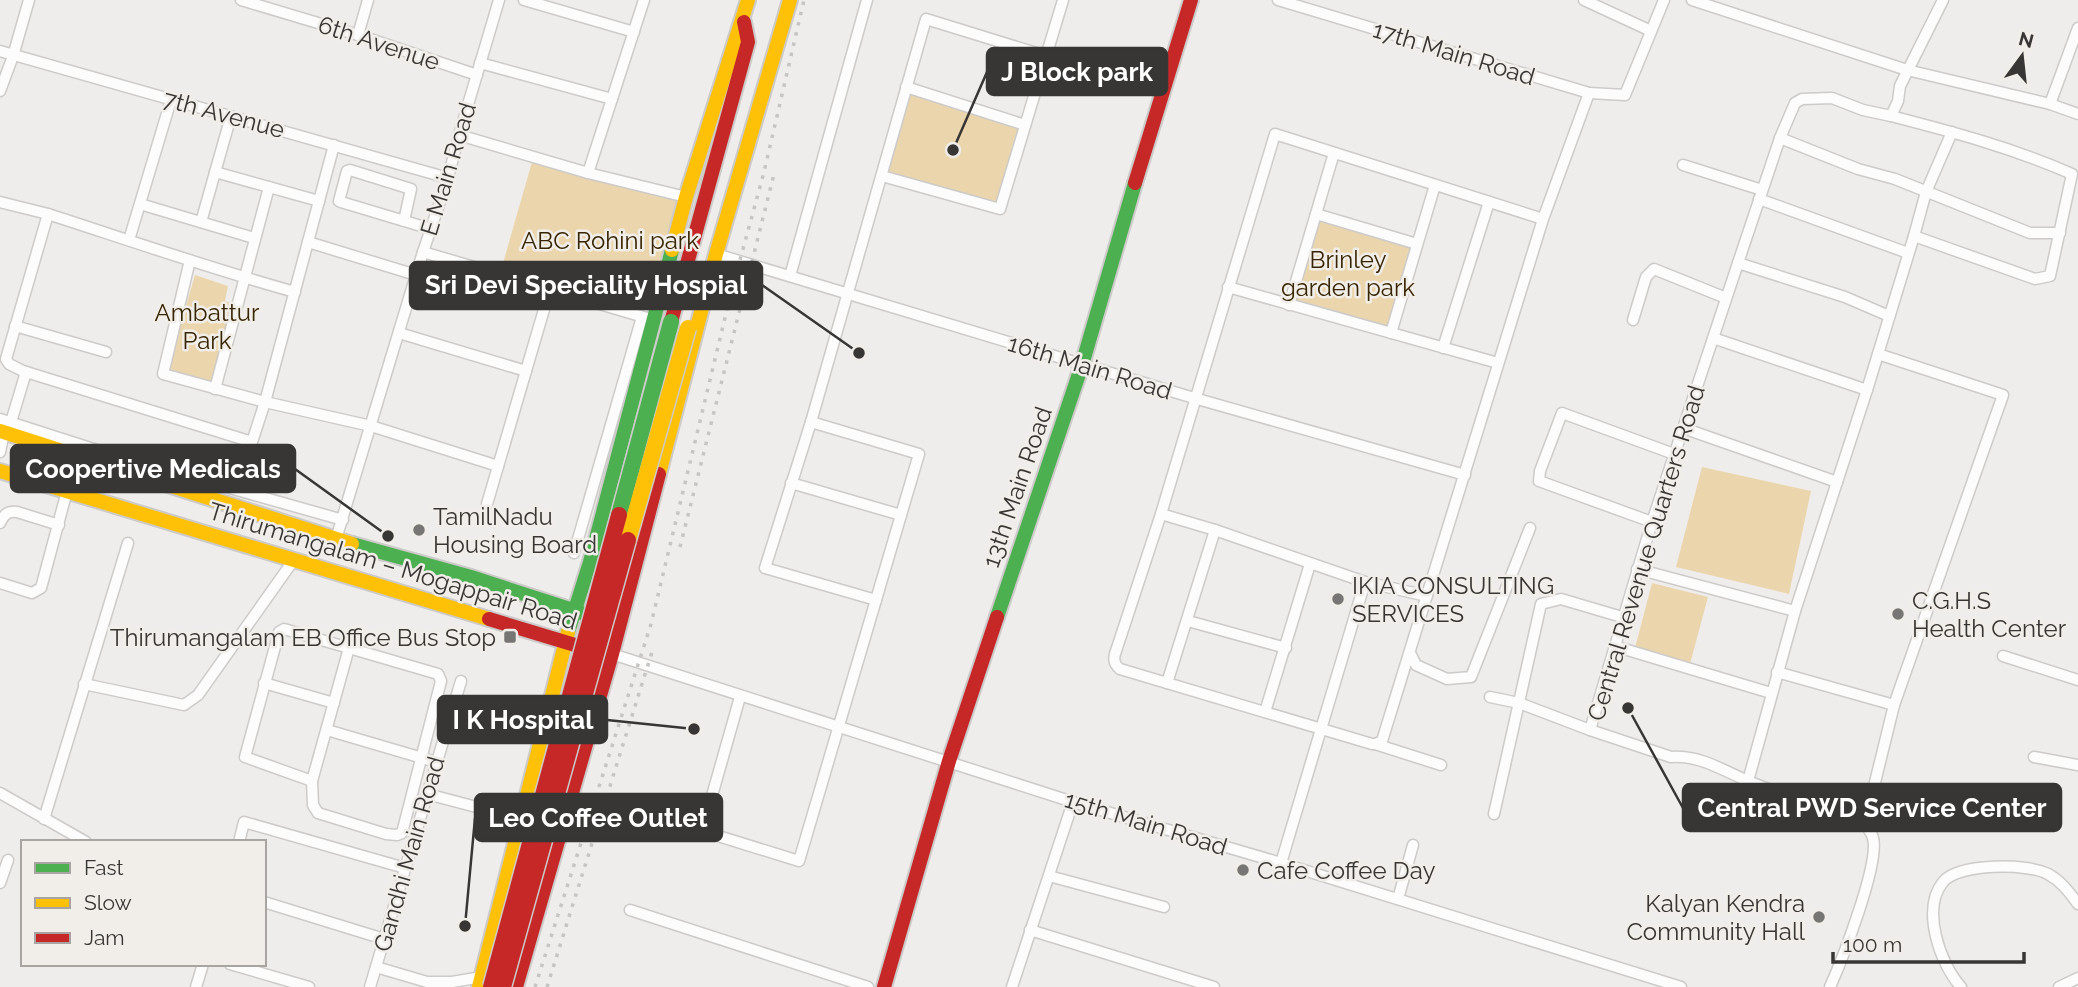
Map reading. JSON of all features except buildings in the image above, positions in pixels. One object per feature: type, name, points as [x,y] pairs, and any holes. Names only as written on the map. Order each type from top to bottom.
[{"type":"main road","points":[[484,984],[565,642],[602,516],[647,318],[748,0]]},
{"type":"main road","points":[[516,987],[612,654],[716,254],[790,0]]},
{"type":"main road","name":"13th Main Road","points":[[884,987],[949,761],[1082,365],[1191,0]]},
{"type":"main road","points":[[484,984],[748,42],[743,20]]},
{"type":"main road","points":[[484,984],[504,987],[764,53],[782,27]]},
{"type":"main road","name":"Thirumangalam – Mogappair Road","points":[[4,426],[336,539],[471,577],[620,624]]},
{"type":"main road","name":"Thirumangalam – Mogappair Road","points":[[0,471],[293,561],[612,654]]},
{"type":"main road","points":[[602,516],[645,528]]},
{"type":"street","points":[[0,91],[29,0]]},
{"type":"street","name":"6th Avenue","points":[[241,0],[477,75]]},
{"type":"street","points":[[358,35],[368,0]]},
{"type":"street","name":"E Main Road","points":[[336,539],[423,252],[449,178],[499,0]]},
{"type":"street","points":[[524,0],[634,32]]},
{"type":"street","points":[[588,173],[644,0]]},
{"type":"street","points":[[790,276],[867,0]]},
{"type":"street","points":[[881,176],[1000,209],[1063,0]]},
{"type":"street","name":"17th Main Road","points":[[1279,0],[1589,93],[1625,95],[1651,31]]},
{"type":"street","points":[[1584,0],[1651,31],[1664,0]]},
{"type":"street","points":[[1692,0],[1908,70],[2050,104],[2078,114]]},
{"type":"street","points":[[1914,236],[2035,279],[2050,276],[2072,174],[2036,158],[1891,116],[1908,70],[1943,0]]},
{"type":"street","points":[[876,600],[765,568],[811,422],[926,19],[1046,56]]},
{"type":"street","points":[[2050,104],[2078,29]]},
{"type":"street","name":"7th Avenue","points":[[0,51],[13,57],[449,178]]},
{"type":"street","points":[[480,63],[612,99]]},
{"type":"street","points":[[906,87],[1025,125]]},
{"type":"street","points":[[1375,744],[1380,743],[1384,736],[1543,219],[1589,93]]},
{"type":"street","name":"Central Revenue Quarters Road","points":[[1865,823],[1748,781],[1712,764],[1684,756],[1671,757],[1590,730],[1622,617],[1674,454],[1780,138],[1795,103],[1802,99],[1832,98],[1863,110],[1891,116]]},
{"type":"street","points":[[129,240],[170,100]]},
{"type":"street","points":[[201,222],[231,116]]},
{"type":"street","points":[[1748,781],[1795,611],[1867,390],[1926,192],[1952,132]]},
{"type":"street","points":[[1441,765],[1120,670],[1114,663],[1114,658],[1161,514],[1275,134],[1543,219]]},
{"type":"street","points":[[459,135],[588,173],[686,197]]},
{"type":"street","points":[[1780,138],[1858,169],[1895,179],[2030,233],[2060,233]]},
{"type":"street","points":[[48,214],[6,359],[9,364],[26,372],[252,442],[334,145]]},
{"type":"street","points":[[1289,305],[1334,153]]},
{"type":"street","points":[[361,173],[366,154]]},
{"type":"street","points":[[1683,165],[1908,253]]},
{"type":"street","points":[[404,221],[411,189],[350,170],[347,172],[340,201],[404,221],[431,229]]},
{"type":"street","points":[[215,172],[319,201]]},
{"type":"street","points":[[1391,332],[1434,185]]},
{"type":"street","points":[[215,388],[269,187]]},
{"type":"street","points":[[0,202],[48,214],[243,278],[295,292]]},
{"type":"street","points":[[1443,348],[1489,202]]},
{"type":"street","points":[[140,204],[254,238]]},
{"type":"street","points":[[1316,214],[1417,244]]},
{"type":"street","points":[[308,243],[416,275]]},
{"type":"street","points":[[423,252],[647,318],[574,552]]},
{"type":"street","name":"16th Main Road","points":[[716,254],[1082,365],[1465,475]]},
{"type":"street","points":[[190,260],[163,374],[265,402],[371,426],[498,466]]},
{"type":"street","points":[[1736,268],[1845,297],[1889,316]]},
{"type":"street","points":[[1633,320],[1646,277],[1654,270],[1726,298]]},
{"type":"street","points":[[1228,287],[1498,363]]},
{"type":"street","points":[[487,504],[550,289]]},
{"type":"street","points":[[15,326],[106,352]]},
{"type":"street","points":[[399,333],[526,371]]},
{"type":"street","points":[[1713,338],[1867,390]]},
{"type":"street","points":[[1830,987],[1843,956],[1873,863],[1873,838],[1865,823],[1894,705],[2003,395],[1878,354]]},
{"type":"street","points":[[0,452],[4,426],[26,372]]},
{"type":"street","points":[[1652,522],[1539,481],[1540,471],[1562,414],[1674,454]]},
{"type":"street","points":[[740,697],[702,831],[799,861],[919,454],[811,422]]},
{"type":"street","points":[[4,426],[343,520]]},
{"type":"street","points":[[1683,428],[1837,482]]},
{"type":"street","points":[[791,483],[901,515]]},
{"type":"street","points":[[0,583],[32,593],[41,588],[67,491]]},
{"type":"street","points":[[0,523],[10,512],[18,512],[59,525]]},
{"type":"street","points":[[1161,514],[1366,582],[1427,596]]},
{"type":"street","points":[[1410,653],[1416,665],[1447,679],[1471,677],[1530,528]]},
{"type":"street","points":[[1167,683],[1215,530]]},
{"type":"street","points":[[44,819],[128,543]]},
{"type":"street","points":[[84,684],[184,705],[190,703],[293,561]]},
{"type":"street","points":[[1265,712],[1310,564]]},
{"type":"street","points":[[1637,569],[1795,611]]},
{"type":"street","points":[[1281,863],[1366,582]]},
{"type":"street","points":[[1494,814],[1541,604],[1561,599],[1622,617]]},
{"type":"street","points":[[1188,621],[1286,649]]},
{"type":"street","points":[[312,781],[245,757],[279,632],[284,629],[438,674],[440,681],[402,834],[397,835],[318,813],[313,805],[312,781],[349,648]]},
{"type":"street","points":[[1614,646],[1771,693]]},
{"type":"street","name":"15th Main Road","points":[[612,654],[1073,802],[1281,863],[1678,987]]},
{"type":"street","points":[[2003,656],[2078,680]]},
{"type":"street","points":[[1777,671],[1894,705]]},
{"type":"street","name":"Gandhi Main Road","points":[[370,987],[461,681]]},
{"type":"street","points":[[264,683],[334,702]]},
{"type":"street","points":[[1490,697],[1519,704],[1590,730]]},
{"type":"street","points":[[327,730],[436,762]]},
{"type":"street","points":[[2035,757],[2078,765]]},
{"type":"street","points":[[0,793],[82,840]]},
{"type":"street","points":[[427,794],[523,819]]},
{"type":"street","points":[[1012,987],[1073,802]]},
{"type":"street","points":[[240,840],[244,822],[405,868]]},
{"type":"street","points":[[1398,899],[1413,845]]},
{"type":"street","points":[[0,883],[8,860]]},
{"type":"street","points":[[1961,987],[1946,966],[1934,927],[1936,901],[1942,883],[1953,874],[1980,868],[2023,867],[2046,873],[2063,884],[2078,904]]},
{"type":"street","points":[[1049,876],[1164,908]]},
{"type":"street","points":[[266,903],[384,939]]},
{"type":"street","points":[[630,910],[869,987]]},
{"type":"street","points":[[1030,930],[1214,987]]},
{"type":"street","points":[[196,987],[202,966]]},
{"type":"street","points":[[237,966],[309,987]]},
{"type":"street","points":[[376,967],[426,984],[484,984]]},
{"type":"street","points":[[2059,987],[2078,978]]},
{"type":"green space","points":[[906,87],[1025,125],[1000,209],[882,176]]},
{"type":"green space","name":"ABC Rohini park","points":[[532,162],[677,201],[650,309],[503,263]]},
{"type":"green space","name":"Brinley garden park","points":[[1316,214],[1417,244],[1391,333],[1289,305]]},
{"type":"green space","name":"Ambattur Park","points":[[195,275],[228,286],[225,301],[239,306],[216,383],[167,370]]},
{"type":"green space","points":[[1702,467],[1811,491],[1789,594],[1676,567]]},
{"type":"green space","points":[[1652,583],[1708,597],[1690,664],[1635,648]]},
{"type":"railway","points":[[535,987],[651,624],[731,293],[764,172],[804,0]]},
{"type":"railway","points":[[680,547],[774,174]]},
{"type":"railway","points":[[547,987],[652,652]]},
{"type":"traffic: fast","points":[[997,617],[1082,365],[1135,183]]},
{"type":"traffic: fast","points":[[568,632],[590,562],[672,250]]},
{"type":"traffic: fast","points":[[619,515],[671,322]]},
{"type":"traffic: fast","points":[[352,544],[471,577],[582,613]]},
{"type":"traffic: slow","points":[[672,250],[748,0]]},
{"type":"traffic: slow","points":[[659,474],[716,254],[790,0]]},
{"type":"traffic: slow","points":[[628,540],[688,328]]},
{"type":"traffic: slow","points":[[0,431],[352,544]]},
{"type":"traffic: slow","points":[[0,471],[489,619]]},
{"type":"traffic: slow","points":[[479,987],[568,632]]},
{"type":"traffic: jam","points":[[1135,183],[1191,0]]},
{"type":"traffic: jam","points":[[671,322],[748,42],[744,22]]},
{"type":"traffic: jam","points":[[516,987],[612,654],[659,474]]},
{"type":"traffic: jam","points":[[491,987],[619,515]]},
{"type":"traffic: jam","points":[[503,987],[628,540]]},
{"type":"traffic: jam","points":[[884,987],[949,761],[997,617]]},
{"type":"traffic: jam","points":[[489,619],[575,645]]},
{"type":"place","name":"J Block park","points":[[953,150]]},
{"type":"place","name":"Sri Devi Speciality Hospial","points":[[859,353]]},
{"type":"place","name":"TamilNadu Housing Board","points":[[419,530]]},
{"type":"place","name":"Coopertive Medicals","points":[[388,536]]},
{"type":"place","name":"IKIA CONSULTING SERVICES","points":[[1338,599]]},
{"type":"place","name":"C.G.H.S Health Center","points":[[1898,614]]},
{"type":"place","name":"Thirumangalam EB Office Bus Stop","points":[[510,637]]},
{"type":"place","name":"Central PWD Service Center","points":[[1628,708]]},
{"type":"place","name":"I K Hospital","points":[[694,729]]},
{"type":"place","name":"Cafe Coffee Day","points":[[1243,870]]},
{"type":"place","name":"Kalyan Kendra Community Hall","points":[[1819,917]]},
{"type":"place","name":"Leo Coffee Outlet","points":[[465,926]]}]
